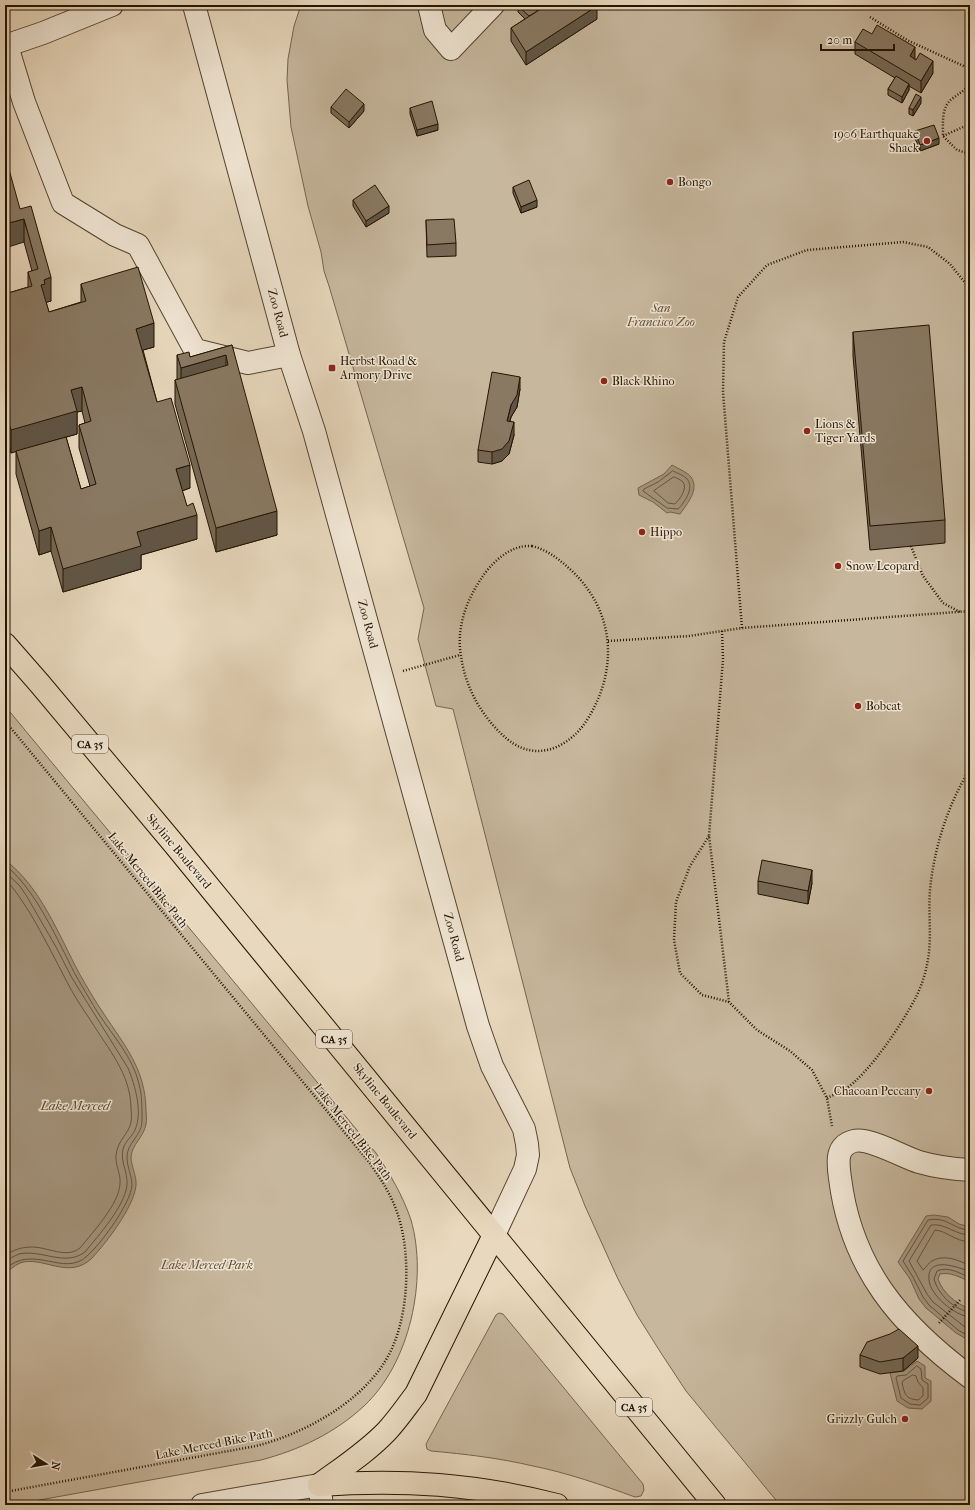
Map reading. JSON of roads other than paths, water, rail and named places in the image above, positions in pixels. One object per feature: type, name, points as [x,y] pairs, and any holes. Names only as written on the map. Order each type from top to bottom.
[{"type":"main road","name":"Skyline Boulevard","points":[[5,644],[174,844],[715,1505]]},
{"type":"main road","points":[[320,1495],[363,1451],[386,1431],[416,1394],[494,1235]]},
{"type":"main road","points":[[320,1495],[369,1482],[426,1483],[494,1491],[558,1505]]},
{"type":"street","points":[[112,5],[6,46],[24,102],[63,203],[114,234],[138,245],[195,350],[248,363],[289,356]]},
{"type":"street","name":"Zoo Road","points":[[194,5],[289,356],[314,431],[484,1046],[492,1066],[524,1129],[528,1155],[525,1169],[494,1235]]},
{"type":"street","points":[[429,5],[435,30],[451,49],[493,5]]},
{"type":"street","points":[[970,1170],[941,1167],[920,1162],[863,1140],[854,1141],[845,1145],[840,1152],[838,1161],[845,1207],[860,1253],[871,1275],[897,1312],[936,1350],[970,1377]]},
{"type":"street","points":[[202,1505],[320,1495]]},
{"type":"water","points":[[672,465],[687,473],[691,477],[694,486],[692,496],[680,514],[670,512],[667,513],[653,502],[639,495],[638,488],[664,474]]},
{"type":"water","name":"Lake Merced","points":[[5,860],[29,883],[39,897],[79,973],[132,1058],[138,1070],[145,1095],[146,1122],[145,1129],[133,1148],[131,1157],[136,1182],[134,1195],[125,1214],[105,1243],[92,1258],[83,1264],[65,1268],[28,1261],[18,1264],[5,1274]]},
{"type":"water","points":[[934,1215],[948,1217],[959,1224],[970,1227],[970,1282],[955,1275],[948,1274],[940,1274],[938,1279],[943,1289],[950,1297],[959,1304],[970,1309],[970,1341],[956,1333],[926,1308],[919,1299],[910,1279],[898,1262],[926,1216]]},
{"type":"water","points":[[917,1361],[925,1366],[925,1378],[931,1381],[931,1401],[922,1409],[908,1408],[897,1401],[890,1373],[904,1371]]},
{"type":"place","name":"1906 Earthquake Shack","points":[[927,141]]},
{"type":"place","name":"Bongo","points":[[670,182]]},
{"type":"place","name":"Herbst Road & Armory Drive","points":[[332,368]]},
{"type":"place","name":"Black Rhino","points":[[604,381]]},
{"type":"place","name":"Lions & Tiger Yards","points":[[807,431]]},
{"type":"place","name":"Hippo","points":[[642,532]]},
{"type":"place","name":"Snow Leopard","points":[[838,566]]},
{"type":"place","name":"Bobcat","points":[[858,706]]},
{"type":"place","name":"Chacoan Peccary","points":[[929,1091]]},
{"type":"place","name":"Grizzly Gulch","points":[[905,1419]]},
{"type":"park label","name":"San Francisco Zoo","points":[[661,315]]},
{"type":"park label","name":"Lake Merced Park","points":[[207,1265]]}]
